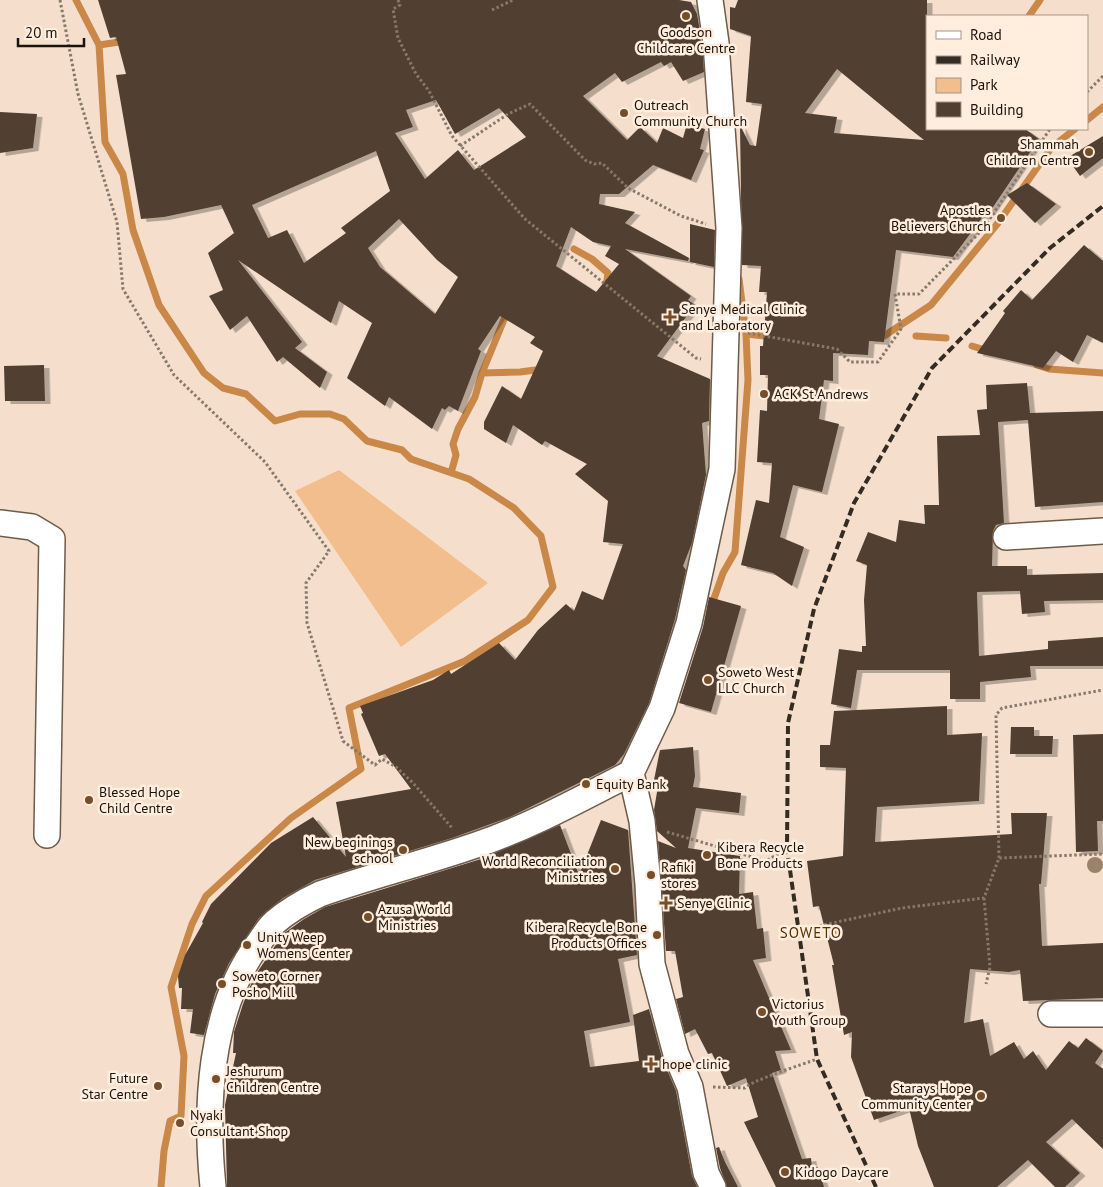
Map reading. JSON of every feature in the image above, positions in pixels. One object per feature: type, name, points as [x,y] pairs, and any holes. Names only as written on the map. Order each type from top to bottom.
[{"type":"street","points":[[710,0],[716,43],[728,228],[723,362],[725,418],[722,469],[689,623],[662,708],[631,773],[642,821],[648,884],[652,964],[676,1054],[690,1086],[706,1173],[713,1187]]},
{"type":"street","points":[[0,523],[32,527],[52,538],[47,835]]},
{"type":"street","points":[[1006,537],[1103,531]]},
{"type":"street","points":[[214,1187],[211,1117],[214,1069],[220,1028],[239,974],[273,924],[296,905],[320,894],[476,845],[551,814],[613,780],[631,773]]},
{"type":"street","points":[[1051,1014],[1103,1014]]},
{"type":"path","points":[[60,0],[78,94],[117,222],[123,289],[174,375],[265,462],[329,551],[306,583],[307,623],[343,741],[374,765],[382,759],[396,767],[444,820],[455,830],[466,830],[476,845]]},
{"type":"path","points":[[398,0],[400,5],[393,10],[398,38],[416,74],[429,91],[452,136],[525,219],[696,358],[723,362]]},
{"type":"path","points":[[492,10],[513,0]]},
{"type":"path","points":[[1088,91],[1103,76]]},
{"type":"path","points":[[460,146],[508,114],[530,104],[584,160],[594,164],[602,164],[628,188],[680,216],[705,224],[728,228]]},
{"type":"path","points":[[725,329],[837,349],[850,362],[878,362],[901,329],[895,294],[919,294],[983,229],[1049,130]]},
{"type":"path","points":[[986,984],[990,967],[984,898],[999,858],[996,715],[1002,708],[1103,690]]},
{"type":"path","points":[[642,821],[650,828],[766,861],[787,849]]},
{"type":"path","points":[[999,858],[1103,854]]},
{"type":"path","points":[[800,930],[902,908],[984,898]]},
{"type":"path","points":[[690,1086],[745,1088],[748,1083],[770,1077],[817,1059]]},
{"type":"green space","points":[[339,470],[488,583],[401,647],[295,491]]},
{"type":"building","points":[[98,0],[679,0],[691,2],[697,14],[702,44],[704,72],[683,81],[671,62],[664,66],[661,62],[622,82],[615,73],[583,96],[627,140],[640,127],[657,143],[663,128],[683,138],[687,124],[705,129],[700,149],[704,150],[691,180],[653,165],[619,194],[600,194],[599,204],[635,212],[625,223],[689,258],[688,261],[625,249],[691,296],[688,300],[695,305],[657,356],[710,379],[709,421],[702,423],[706,475],[692,543],[683,566],[686,570],[675,619],[649,703],[624,754],[615,765],[510,817],[452,838],[315,880],[283,898],[259,918],[229,963],[215,994],[204,1035],[190,1033],[193,1009],[181,1009],[182,988],[179,988],[178,976],[185,955],[203,923],[211,904],[271,843],[313,817],[346,857],[336,802],[411,789],[385,754],[379,756],[361,714],[363,713],[360,706],[433,680],[449,670],[451,674],[499,643],[515,660],[538,630],[566,604],[574,611],[582,591],[603,600],[623,544],[603,542],[608,501],[575,474],[587,464],[545,441],[542,445],[513,425],[506,443],[484,429],[484,422],[502,386],[521,399],[543,351],[530,343],[535,337],[500,316],[478,349],[481,351],[458,411],[449,406],[445,410],[442,408],[432,429],[389,397],[385,406],[347,378],[372,323],[339,301],[331,323],[238,260],[302,342],[295,348],[327,372],[320,388],[283,357],[277,362],[247,316],[230,330],[209,296],[223,290],[208,253],[234,233],[221,205],[164,217],[141,219],[116,75],[126,74],[116,37],[110,38]],"holes":[[[436,100],[455,134],[499,108],[526,137],[474,170],[458,150],[425,179],[395,133],[413,127],[406,110]],[[376,151],[390,191],[341,228],[346,233],[304,263],[287,230],[268,238],[252,205]],[[399,219],[437,260],[458,277],[435,314],[380,267],[368,248]],[[571,227],[593,242],[611,246],[605,256],[619,264],[596,292],[556,266]]]},
{"type":"building","points":[[738,0],[927,0],[926,130],[1026,130],[1039,139],[989,213],[987,211],[953,257],[896,250],[884,342],[869,341],[868,355],[833,353],[833,381],[824,380],[819,419],[839,424],[822,492],[793,485],[780,537],[804,547],[792,586],[773,573],[741,565],[756,500],[769,503],[772,463],[757,462],[760,410],[767,411],[768,375],[760,375],[760,346],[763,346],[767,292],[759,292],[761,266],[742,265],[740,125],[750,145],[756,146],[762,104],[746,102],[751,36],[730,29],[730,7],[735,8]],"holes":[[[837,69],[924,140],[834,133],[837,117],[805,113]]]},
{"type":"building","points":[[0,112],[37,114],[33,148],[0,153]]},
{"type":"building","points":[[1103,136],[1103,158],[1080,176],[1067,158]]},
{"type":"building","points":[[1027,183],[1056,204],[1035,223],[1007,195]]},
{"type":"building","points":[[690,224],[715,230],[714,267],[690,262]]},
{"type":"building","points":[[1084,245],[1103,261],[1103,343],[1087,335],[1073,362],[1056,351],[1043,368],[977,353],[1005,313],[1003,311],[1021,290],[1032,300]]},
{"type":"building","points":[[44,365],[45,401],[5,401],[4,366]]},
{"type":"building","points":[[1027,383],[1030,413],[1103,411],[1103,502],[1035,507],[1028,420],[998,422],[1004,523],[996,525],[993,531],[992,566],[1027,566],[1027,575],[1103,573],[1103,600],[1044,601],[1045,612],[1022,614],[1020,591],[977,592],[979,656],[1048,649],[1048,641],[1103,637],[1103,666],[1030,666],[1031,677],[980,682],[980,699],[950,699],[950,670],[857,670],[851,708],[831,704],[839,649],[862,652],[862,646],[866,646],[864,600],[867,565],[856,561],[868,532],[896,542],[899,520],[925,524],[924,505],[939,505],[937,436],[980,435],[977,410],[987,409],[986,385]]},
{"type":"building","points":[[709,597],[741,606],[711,712],[679,703],[703,627]]},
{"type":"building","points":[[947,706],[947,735],[982,733],[979,801],[877,807],[875,842],[1012,834],[1011,813],[1047,813],[1041,884],[1039,884],[1042,946],[1103,943],[1103,998],[1023,1001],[1020,970],[1009,972],[970,969],[964,1023],[983,1019],[990,1056],[1014,1042],[1024,1059],[1033,1051],[1046,1070],[1069,1041],[1078,1048],[1086,1038],[1103,1051],[1095,1063],[1103,1069],[1103,1149],[1072,1119],[1046,1142],[1080,1173],[1065,1187],[1055,1187],[1028,1160],[997,1187],[934,1187],[918,1146],[909,1108],[874,1120],[851,1057],[852,1032],[844,1035],[832,965],[834,965],[819,906],[813,907],[807,861],[843,856],[846,768],[820,767],[820,745],[830,745],[834,711]]},
{"type":"building","points":[[1011,727],[1034,727],[1034,736],[1053,736],[1052,754],[1010,754]]},
{"type":"building","points":[[1103,734],[1103,821],[1097,821],[1098,851],[1076,852],[1073,735]]},
{"type":"building","points":[[693,747],[695,776],[693,787],[741,793],[739,813],[696,808],[688,848],[740,856],[739,894],[753,892],[757,929],[763,928],[766,958],[753,960],[791,1050],[775,1051],[781,1070],[772,1073],[802,1159],[811,1158],[812,1168],[818,1167],[824,1187],[776,1187],[744,1122],[758,1117],[746,1078],[727,1086],[712,1053],[708,1054],[695,1029],[685,1034],[676,999],[683,997],[675,951],[666,951],[658,841],[676,848],[657,831],[654,810],[658,786],[653,785],[660,750]]},
{"type":"building","points":[[601,820],[628,830],[637,955],[618,959],[630,1022],[584,1031],[590,1067],[639,1061],[633,1015],[649,1009],[662,1058],[676,1091],[692,1176],[697,1187],[227,1187],[225,1105],[236,1053],[233,1053],[234,1032],[254,977],[283,934],[325,907],[481,859],[560,825],[579,875]]},
{"type":"building","points":[[719,1147],[738,1187],[727,1187],[720,1168],[716,1148]]},
{"type":"waterway","points":[[76,0],[99,45],[105,142],[123,174],[133,230],[159,305],[204,373],[223,388],[246,394],[275,421],[300,414],[330,414],[344,419],[367,441],[402,450],[411,459],[469,479],[514,508],[541,536],[553,587],[528,620],[465,661],[349,708],[361,769],[291,818],[206,896],[192,924],[171,987],[184,1056],[181,1116],[170,1121],[164,1151],[161,1187]]},
{"type":"waterway","points":[[1030,15],[1040,0]]},
{"type":"waterway","points":[[99,45],[126,41]]},
{"type":"waterway","points":[[1088,119],[1103,107]]},
{"type":"waterway","points":[[877,338],[884,336],[931,305],[998,223],[1051,148],[1074,130]]},
{"type":"waterway","points":[[574,249],[592,259],[608,273],[606,288]]},
{"type":"waterway","points":[[711,607],[723,573],[735,552],[748,380],[746,334],[739,279]]},
{"type":"waterway","points":[[482,373],[508,310]]},
{"type":"waterway","points":[[746,334],[772,337]]},
{"type":"waterway","points":[[916,336],[946,338]]},
{"type":"waterway","points":[[972,346],[988,351]]},
{"type":"waterway","points":[[1037,365],[1049,369],[1103,373]]},
{"type":"waterway","points":[[451,473],[456,455],[453,444],[458,429],[475,397],[482,373],[543,369]]},
{"type":"railway","points":[[876,1187],[817,1059],[787,849],[788,723],[814,609],[854,503],[932,368],[1050,248],[1103,206]]},
{"type":"place","name":"Goodson Childcare Centre","points":[[686,16]]},
{"type":"place","name":"Outreach Community Church","points":[[624,113]]},
{"type":"place","name":"Shammah Children Centre","points":[[1089,152]]},
{"type":"place","name":"Apostles Believers Church","points":[[1001,218]]},
{"type":"place","name":"Senye Medical Clinic and Laboratory","points":[[670,317]]},
{"type":"place","name":"ACK St Andrews","points":[[764,394]]},
{"type":"place","name":"Soweto West LLC Church","points":[[708,680]]},
{"type":"place","name":"Equity Bank","points":[[586,784]]},
{"type":"place","name":"Blessed Hope Child Centre","points":[[89,800]]},
{"type":"place","name":"New beginings school","points":[[403,850]]},
{"type":"place","name":"Kibera Recycle Bone Products","points":[[707,855]]},
{"type":"place","name":"World Reconciliation Ministries","points":[[615,869]]},
{"type":"place","name":"Rafiki stores","points":[[651,875]]},
{"type":"place","name":"Senye Clinic","points":[[666,903]]},
{"type":"place","name":"Azusa World Ministries","points":[[368,917]]},
{"type":"place","name":"Kibera Recycle Bone Products Offices","points":[[657,935]]},
{"type":"place","name":"Unity Weep Womens Center","points":[[247,945]]},
{"type":"place","name":"Soweto Corner Posho Mill","points":[[222,984]]},
{"type":"place","name":"Victorius Youth Group","points":[[762,1012]]},
{"type":"place","name":"hope clinic","points":[[651,1064]]},
{"type":"place","name":"Jeshurum Children Centre","points":[[216,1079]]},
{"type":"place","name":"Future Star Centre","points":[[158,1086]]},
{"type":"place","name":"Starays Hope Community Center","points":[[981,1096]]},
{"type":"place","name":"Nyaki Consultant Shop","points":[[180,1123]]},
{"type":"place","name":"Kidogo Daycare","points":[[785,1172]]},
{"type":"district","name":"SOWETO","points":[[811,932]]}]
